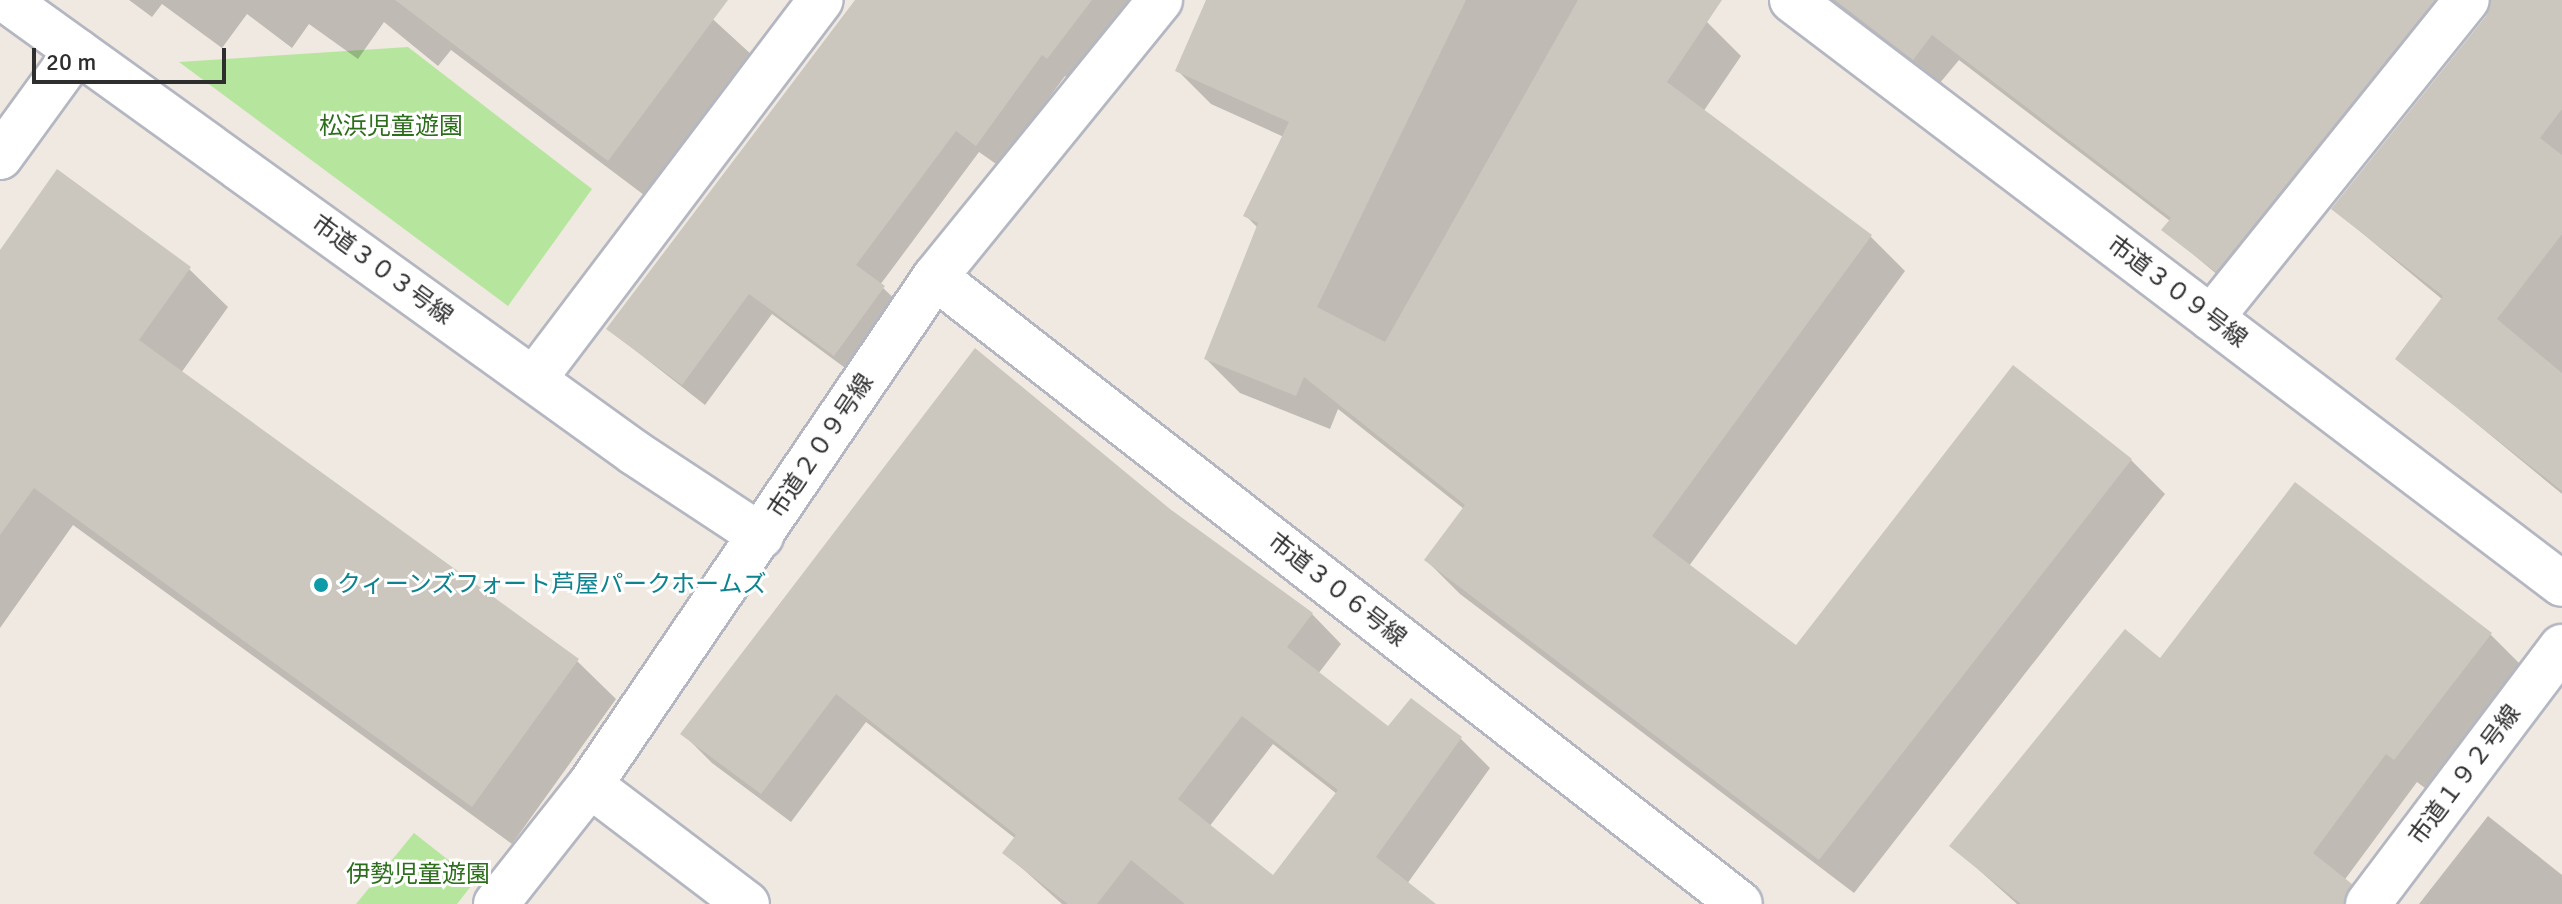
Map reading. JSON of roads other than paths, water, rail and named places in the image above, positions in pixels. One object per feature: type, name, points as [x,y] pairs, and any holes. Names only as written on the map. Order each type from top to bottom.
[{"type":"street","name":"市道３０３号線","points":[[6,0],[534,379],[761,536]]},
{"type":"street","points":[[534,379],[821,0]]},
{"type":"street","name":"市道２０９号線","points":[[496,904],[590,785],[935,277],[1160,0]]},
{"type":"street","name":"市道３０９号線","points":[[1792,0],[2562,584]]},
{"type":"street","points":[[2211,318],[2467,0]]},
{"type":"street","points":[[0,157],[77,51]]},
{"type":"street","name":"市道３０６号線","points":[[935,277],[1740,904]]},
{"type":"street","name":"市道１９２号線","points":[[2368,904],[2562,647]]},
{"type":"street","points":[[590,785],[747,904]]},
{"type":"place","name":"クィーンズフォート芦屋パークホームズ","points":[[321,585]]},
{"type":"park label","name":"松浜児童遊園","points":[[391,127]]},
{"type":"park label","name":"伊勢児童遊園","points":[[418,875]]}]
